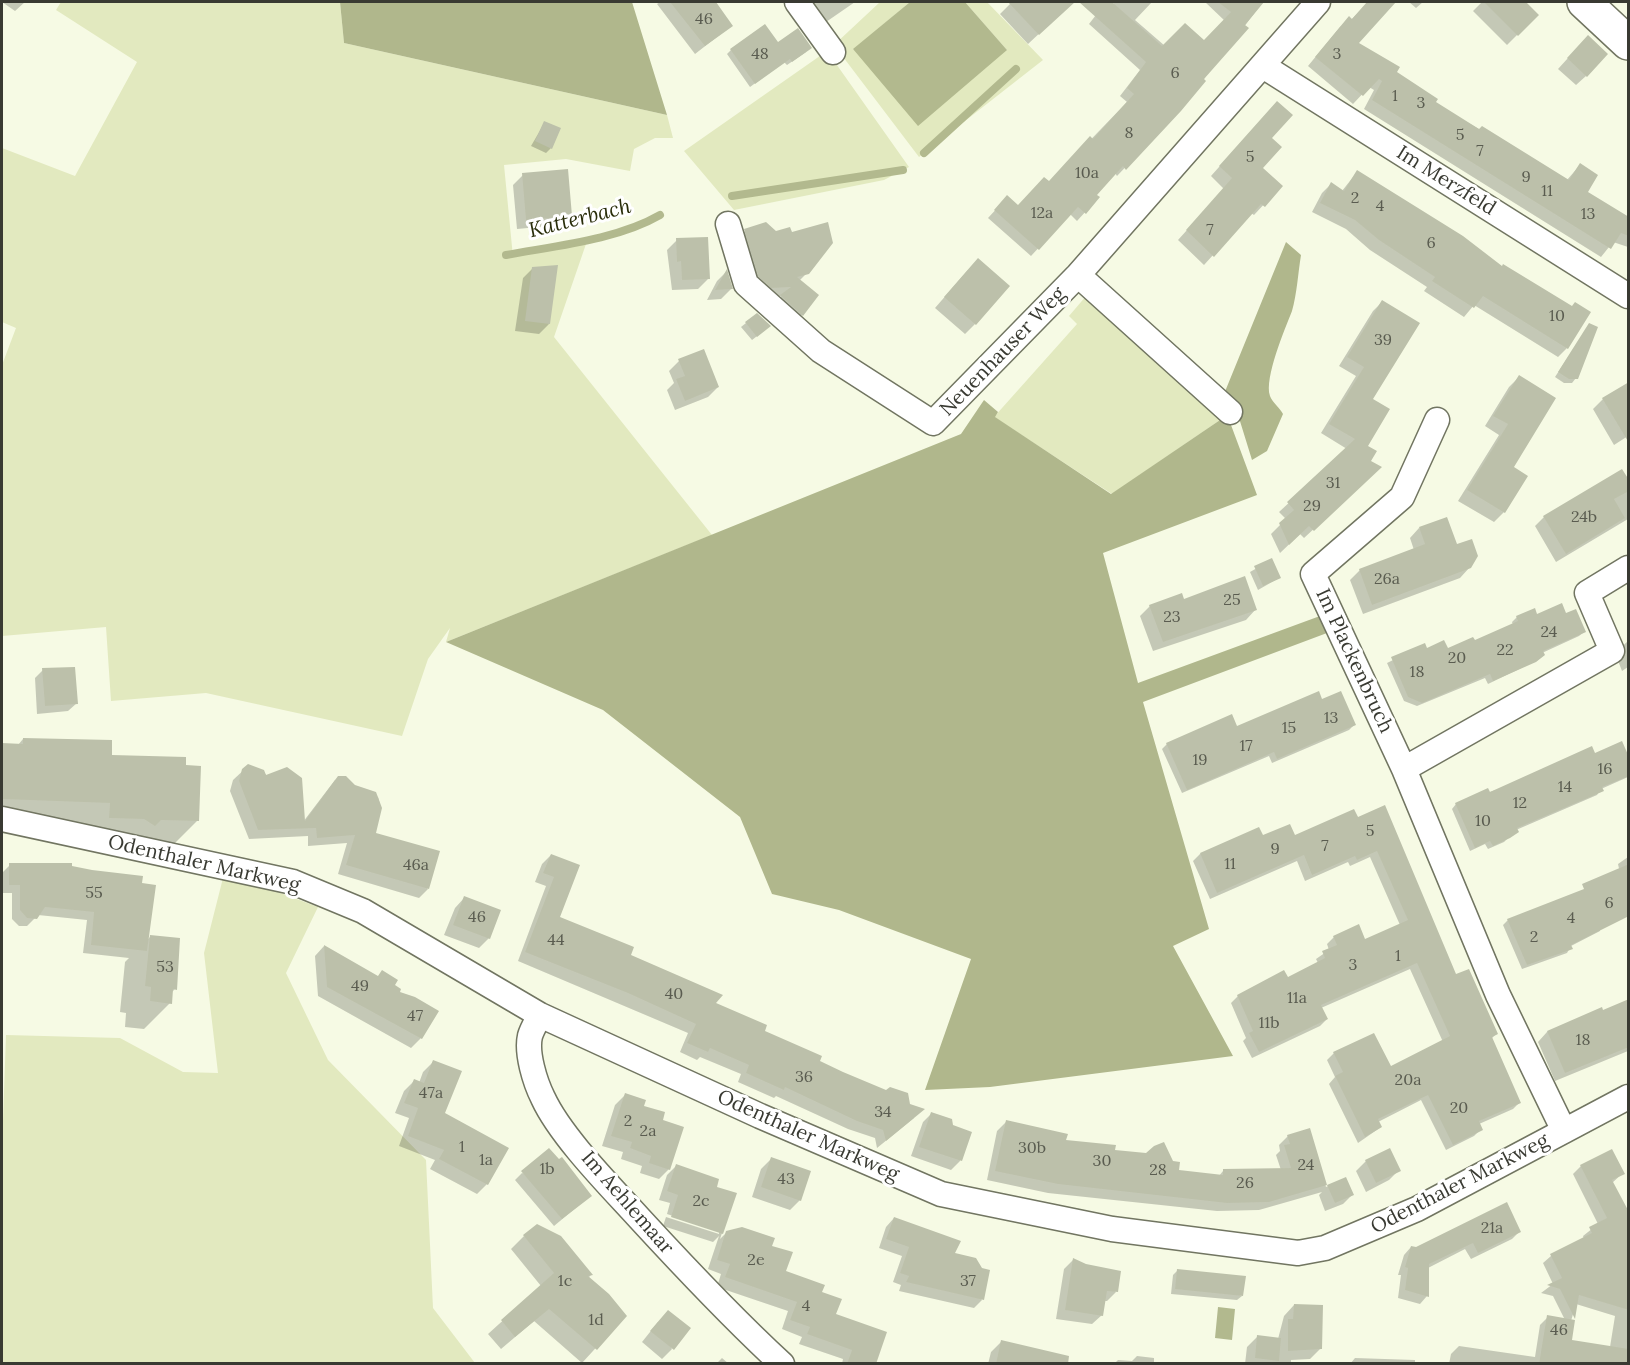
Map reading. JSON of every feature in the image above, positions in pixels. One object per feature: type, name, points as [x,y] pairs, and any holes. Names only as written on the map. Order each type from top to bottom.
[{"type":"main road","points":[[1584,2],[1629,42]]},
{"type":"street","points":[[797,2],[833,52]]},
{"type":"street","name":"Neuenhauser Weg","points":[[728,224],[746,284],[821,351],[933,423],[1078,275],[1318,2]]},
{"type":"street","name":"Im Merzfeld","points":[[1263,66],[1629,296]]},
{"type":"street","name":"Neuenhauser Weg","points":[[1078,275],[1230,412]]},
{"type":"street","name":"Im Plackenbruch","points":[[1437,420],[1401,497],[1313,574],[1404,769],[1434,846],[1498,995],[1564,1131]]},
{"type":"street","points":[[1404,769],[1612,651],[1587,593],[1629,568]]},
{"type":"street","name":"Odenthaler Markweg","points":[[2,819],[293,882],[363,911],[540,1015],[760,1116],[941,1194],[1112,1229],[1298,1253],[1325,1248],[1417,1209],[1629,1097]]},
{"type":"street","name":"Im Aehlemaar","points":[[540,1015],[530,1036],[530,1054],[543,1098],[564,1130],[602,1178],[683,1267],[736,1322],[782,1364]]},
{"type":"shaded area","points":[[61,2],[340,2],[344,43],[667,115],[673,138],[655,138],[634,149],[630,171],[566,159],[504,165],[513,257],[586,244],[554,337],[712,535],[446,642],[450,628],[428,659],[402,736],[206,693],[111,701],[106,627],[2,636],[2,365],[16,328],[2,322],[2,148],[75,176],[137,62],[56,10]]},
{"type":"shaded area","points":[[340,2],[632,2],[667,115],[344,43]]},
{"type":"shaded area","points":[[880,2],[910,2],[853,50],[1007,50],[965,2],[987,2],[1043,60],[919,157],[834,45]]},
{"type":"shaded area","points":[[910,2],[965,2],[1007,50],[918,126],[853,49]]},
{"type":"shaded area","points":[[827,51],[909,167],[884,180],[734,210],[684,151]]},
{"type":"shaded area","points":[[1286,242],[1301,255],[1294,304],[1270,378],[1270,396],[1283,414],[1267,451],[1252,460],[1235,405],[1224,394]]},
{"type":"shaded area","points":[[1087,295],[1223,418],[1112,494],[994,417],[1077,324],[1069,316]]},
{"type":"shaded area","points":[[984,400],[998,412],[995,417],[1111,494],[1223,418],[1231,425],[1257,495],[1103,553],[1138,683],[1320,616],[1327,633],[1143,702],[1209,929],[1173,946],[1233,1056],[990,1087],[925,1090],[971,959],[839,910],[772,894],[740,817],[603,710],[446,642],[961,434]]},
{"type":"shaded area","points":[[223,878],[270,889],[318,907],[286,973],[328,1060],[426,1160],[433,1308],[475,1363],[2,1364],[2,1149],[6,1035],[120,1038],[183,1072],[218,1073],[204,953]]},
{"type":"shaded area","points":[[1218,1307],[1235,1309],[1232,1340],[1215,1338]]},
{"type":"building","points":[[670,2],[716,2],[733,26],[705,46]]},
{"type":"building","points":[[1008,2],[1075,2],[1039,35]]},
{"type":"building","points":[[1079,2],[1112,2],[1162,46],[1185,23],[1204,40],[1231,12],[1218,2],[1264,2],[1245,25],[1249,28],[1204,79],[1206,81],[1181,111],[1126,170],[1123,166],[1097,195],[1100,197],[1086,214],[1078,207],[1039,250],[994,210],[1007,195],[1018,205],[1044,177],[1049,181],[1090,136],[1093,139],[1134,94],[1127,88],[1146,62]]},
{"type":"building","points":[[1367,2],[1396,2],[1359,43],[1400,67],[1397,72],[1438,99],[1436,102],[1479,129],[1482,126],[1569,180],[1580,163],[1598,175],[1588,192],[1629,217],[1629,236],[1621,233],[1611,249],[1372,100],[1382,81],[1379,79],[1363,96],[1315,57],[1349,16],[1352,19]]},
{"type":"building","points":[[1484,2],[1526,2],[1539,15],[1518,36]]},
{"type":"building","points":[[765,24],[778,42],[798,28],[812,48],[792,62],[790,59],[755,84],[730,49]]},
{"type":"building","points":[[1588,35],[1608,54],[1587,77],[1567,58]]},
{"type":"building","points":[[1277,101],[1293,115],[1272,138],[1282,147],[1263,168],[1283,186],[1265,207],[1261,204],[1214,257],[1186,230],[1232,178],[1219,166]]},
{"type":"building","points":[[544,121],[561,128],[552,149],[535,141]]},
{"type":"building","points":[[568,169],[572,216],[526,220],[522,173]]},
{"type":"building","points":[[1357,170],[1463,236],[1502,266],[1503,264],[1572,306],[1575,302],[1591,312],[1568,349],[1483,296],[1474,308],[1432,281],[1435,277],[1379,240],[1355,220],[1320,203],[1331,182],[1344,191]]},
{"type":"building","points":[[766,222],[776,231],[790,227],[792,232],[828,222],[833,243],[809,274],[797,277],[819,295],[803,316],[780,295],[791,287],[771,288],[758,276],[744,229]]},
{"type":"building","points":[[708,237],[710,279],[682,280],[681,261],[677,262],[676,238]]},
{"type":"building","points":[[978,258],[1010,286],[976,325],[944,297]]},
{"type":"building","points":[[558,265],[550,324],[525,321],[532,267]]},
{"type":"building","points":[[727,269],[733,289],[715,290]]},
{"type":"building","points":[[1382,300],[1420,323],[1373,399],[1390,409],[1368,446],[1377,451],[1371,461],[1382,467],[1314,531],[1309,526],[1289,545],[1279,523],[1294,510],[1287,502],[1355,439],[1329,424],[1364,367],[1347,357]]},
{"type":"building","points":[[757,313],[771,326],[757,337],[745,322]]},
{"type":"building","points":[[1589,323],[1598,327],[1578,379],[1569,379],[1558,372]]},
{"type":"building","points":[[704,349],[719,387],[685,401],[676,379],[685,376],[678,359]]},
{"type":"building","points":[[1519,375],[1556,398],[1514,467],[1528,476],[1505,513],[1467,490],[1508,424],[1493,416]]},
{"type":"building","points":[[1629,382],[1629,443],[1602,398]]},
{"type":"building","points":[[1622,469],[1629,480],[1629,491],[1614,499],[1625,518],[1566,554],[1543,516]]},
{"type":"building","points":[[1447,517],[1457,544],[1472,539],[1478,556],[1471,568],[1372,605],[1359,569],[1425,544],[1419,527]]},
{"type":"building","points":[[1272,558],[1281,578],[1263,586],[1254,566]]},
{"type":"building","points":[[1245,576],[1257,610],[1163,642],[1149,605],[1182,593],[1184,599]]},
{"type":"building","points":[[1562,603],[1566,613],[1576,609],[1586,632],[1543,651],[1545,655],[1536,662],[1493,681],[1490,674],[1422,703],[1408,697],[1391,657],[1425,643],[1427,648],[1444,640],[1448,648],[1473,637],[1475,640],[1518,621],[1516,616],[1535,608],[1537,614]]},
{"type":"building","points":[[75,667],[78,704],[45,706],[42,668]]},
{"type":"building","points":[[1319,691],[1322,699],[1341,691],[1356,725],[1277,759],[1274,752],[1187,790],[1166,743],[1232,714],[1237,726]]},
{"type":"building","points":[[23,738],[112,740],[112,755],[186,757],[186,765],[201,766],[199,821],[161,820],[155,826],[144,819],[109,818],[110,803],[2,799],[2,743],[23,744]]},
{"type":"building","points":[[1622,741],[1629,757],[1629,776],[1602,787],[1604,791],[1517,828],[1519,832],[1493,846],[1490,841],[1475,848],[1455,803],[1488,788],[1490,792],[1592,746],[1595,753]]},
{"type":"building","points":[[248,764],[264,770],[266,775],[287,767],[302,778],[305,821],[338,776],[346,776],[355,785],[376,792],[382,808],[376,833],[440,851],[429,889],[346,865],[355,835],[317,838],[316,828],[258,830],[239,781],[242,769]]},
{"type":"building","points":[[1385,805],[1456,974],[1469,969],[1498,1034],[1492,1037],[1521,1103],[1479,1121],[1483,1130],[1453,1145],[1428,1095],[1378,1119],[1382,1127],[1365,1137],[1335,1076],[1343,1072],[1333,1052],[1374,1033],[1391,1066],[1450,1036],[1417,963],[1321,1005],[1328,1019],[1259,1052],[1249,1033],[1253,1031],[1237,995],[1284,970],[1288,977],[1325,958],[1322,951],[1337,945],[1333,936],[1359,924],[1365,939],[1408,920],[1377,851],[1357,860],[1355,856],[1312,875],[1304,855],[1217,893],[1200,853],[1259,827],[1263,835],[1290,824],[1295,835],[1354,809],[1358,817]]},
{"type":"building","points":[[551,854],[580,865],[560,917],[634,947],[631,955],[723,995],[716,1003],[767,1025],[765,1031],[822,1056],[820,1061],[843,1072],[886,1090],[890,1087],[908,1093],[910,1104],[925,1109],[886,1141],[883,1130],[857,1121],[785,1087],[784,1090],[746,1073],[749,1065],[710,1048],[708,1052],[687,1043],[696,1024],[628,993],[525,952],[554,877],[543,873]]},
{"type":"building","points":[[9,863],[72,863],[72,866],[92,870],[143,876],[142,883],[156,885],[147,951],[91,945],[94,912],[45,907],[37,919],[27,918],[20,910],[20,885],[9,885]]},
{"type":"building","points":[[1629,864],[1629,916],[1571,945],[1573,949],[1527,965],[1507,919],[1584,889],[1582,884]]},
{"type":"building","points":[[464,896],[501,910],[490,939],[453,925]]},
{"type":"building","points":[[150,935],[180,938],[177,990],[173,989],[172,1004],[150,1001],[151,987],[145,986]]},
{"type":"building","points":[[324,945],[378,976],[382,970],[398,980],[395,985],[401,989],[400,992],[415,997],[439,1011],[422,1039],[327,987]]},
{"type":"building","points":[[1629,999],[1629,1047],[1565,1073],[1547,1031],[1602,1007],[1603,1010]]},
{"type":"building","points":[[433,1060],[462,1071],[445,1113],[509,1148],[488,1185],[439,1159],[444,1150],[408,1136],[418,1108],[404,1103],[414,1079],[424,1083]]},
{"type":"building","points":[[625,1093],[646,1100],[644,1106],[665,1112],[663,1120],[684,1127],[670,1170],[649,1163],[651,1156],[630,1148],[632,1142],[611,1136]]},
{"type":"building","points":[[931,1112],[952,1119],[953,1125],[972,1132],[962,1161],[919,1147]]},
{"type":"building","points":[[1006,1120],[1068,1134],[1066,1140],[1116,1145],[1115,1150],[1146,1153],[1154,1146],[1164,1142],[1173,1161],[1180,1162],[1179,1170],[1223,1175],[1223,1169],[1291,1168],[1284,1145],[1290,1144],[1287,1135],[1310,1128],[1327,1185],[1269,1202],[1227,1203],[1058,1184],[995,1171]]},
{"type":"building","points":[[549,1148],[559,1159],[562,1157],[592,1196],[562,1219],[521,1171]]},
{"type":"building","points":[[1390,1148],[1401,1171],[1376,1183],[1365,1160]]},
{"type":"building","points":[[1612,1149],[1625,1174],[1612,1180],[1629,1212],[1629,1310],[1579,1295],[1575,1319],[1560,1289],[1547,1285],[1562,1278],[1550,1254],[1592,1233],[1589,1227],[1607,1218],[1580,1165]]},
{"type":"building","points":[[771,1157],[811,1171],[801,1201],[761,1187]]},
{"type":"building","points":[[676,1164],[719,1179],[717,1187],[737,1193],[723,1234],[671,1217],[678,1195],[667,1191]]},
{"type":"building","points":[[1346,1177],[1354,1195],[1335,1203],[1327,1185]]},
{"type":"building","points":[[1507,1202],[1521,1232],[1478,1253],[1473,1243],[1429,1264],[1429,1297],[1405,1290],[1408,1268],[1405,1267],[1411,1246],[1416,1247]]},
{"type":"building","points":[[894,1217],[961,1241],[955,1253],[976,1258],[982,1268],[990,1270],[984,1300],[906,1282],[909,1276],[900,1273],[909,1247],[886,1239]]},
{"type":"building","points":[[537,1224],[561,1236],[593,1275],[588,1276],[609,1294],[627,1316],[597,1350],[549,1309],[515,1337],[501,1320],[554,1273],[523,1235]]},
{"type":"building","points":[[742,1227],[775,1238],[772,1246],[793,1252],[786,1271],[825,1285],[822,1292],[842,1299],[836,1314],[887,1332],[876,1364],[847,1364],[852,1350],[807,1334],[810,1327],[790,1320],[797,1302],[725,1277],[730,1264],[717,1260],[726,1231]]},
{"type":"building","points":[[1073,1258],[1086,1264],[1121,1271],[1118,1292],[1107,1291],[1103,1316],[1065,1310]]},
{"type":"building","points":[[1177,1269],[1246,1276],[1243,1296],[1175,1289]]},
{"type":"building","points":[[1294,1304],[1323,1305],[1322,1349],[1288,1351],[1288,1319],[1293,1319]]},
{"type":"building","points":[[668,1310],[691,1328],[674,1350],[650,1331]]},
{"type":"building","points":[[1547,1315],[1575,1320],[1572,1340],[1629,1349],[1629,1364],[1539,1364]]},
{"type":"building","points":[[1257,1335],[1281,1338],[1279,1361],[1255,1358]]},
{"type":"building","points":[[1001,1340],[1069,1356],[1068,1364],[996,1364]]},
{"type":"waterway","name":"Katterbach","points":[[924,153],[1016,69]]},
{"type":"waterway","name":"Katterbach","points":[[732,196],[903,170]]},
{"type":"waterway","name":"Katterbach","points":[[506,255],[625,231],[660,215]]}]
